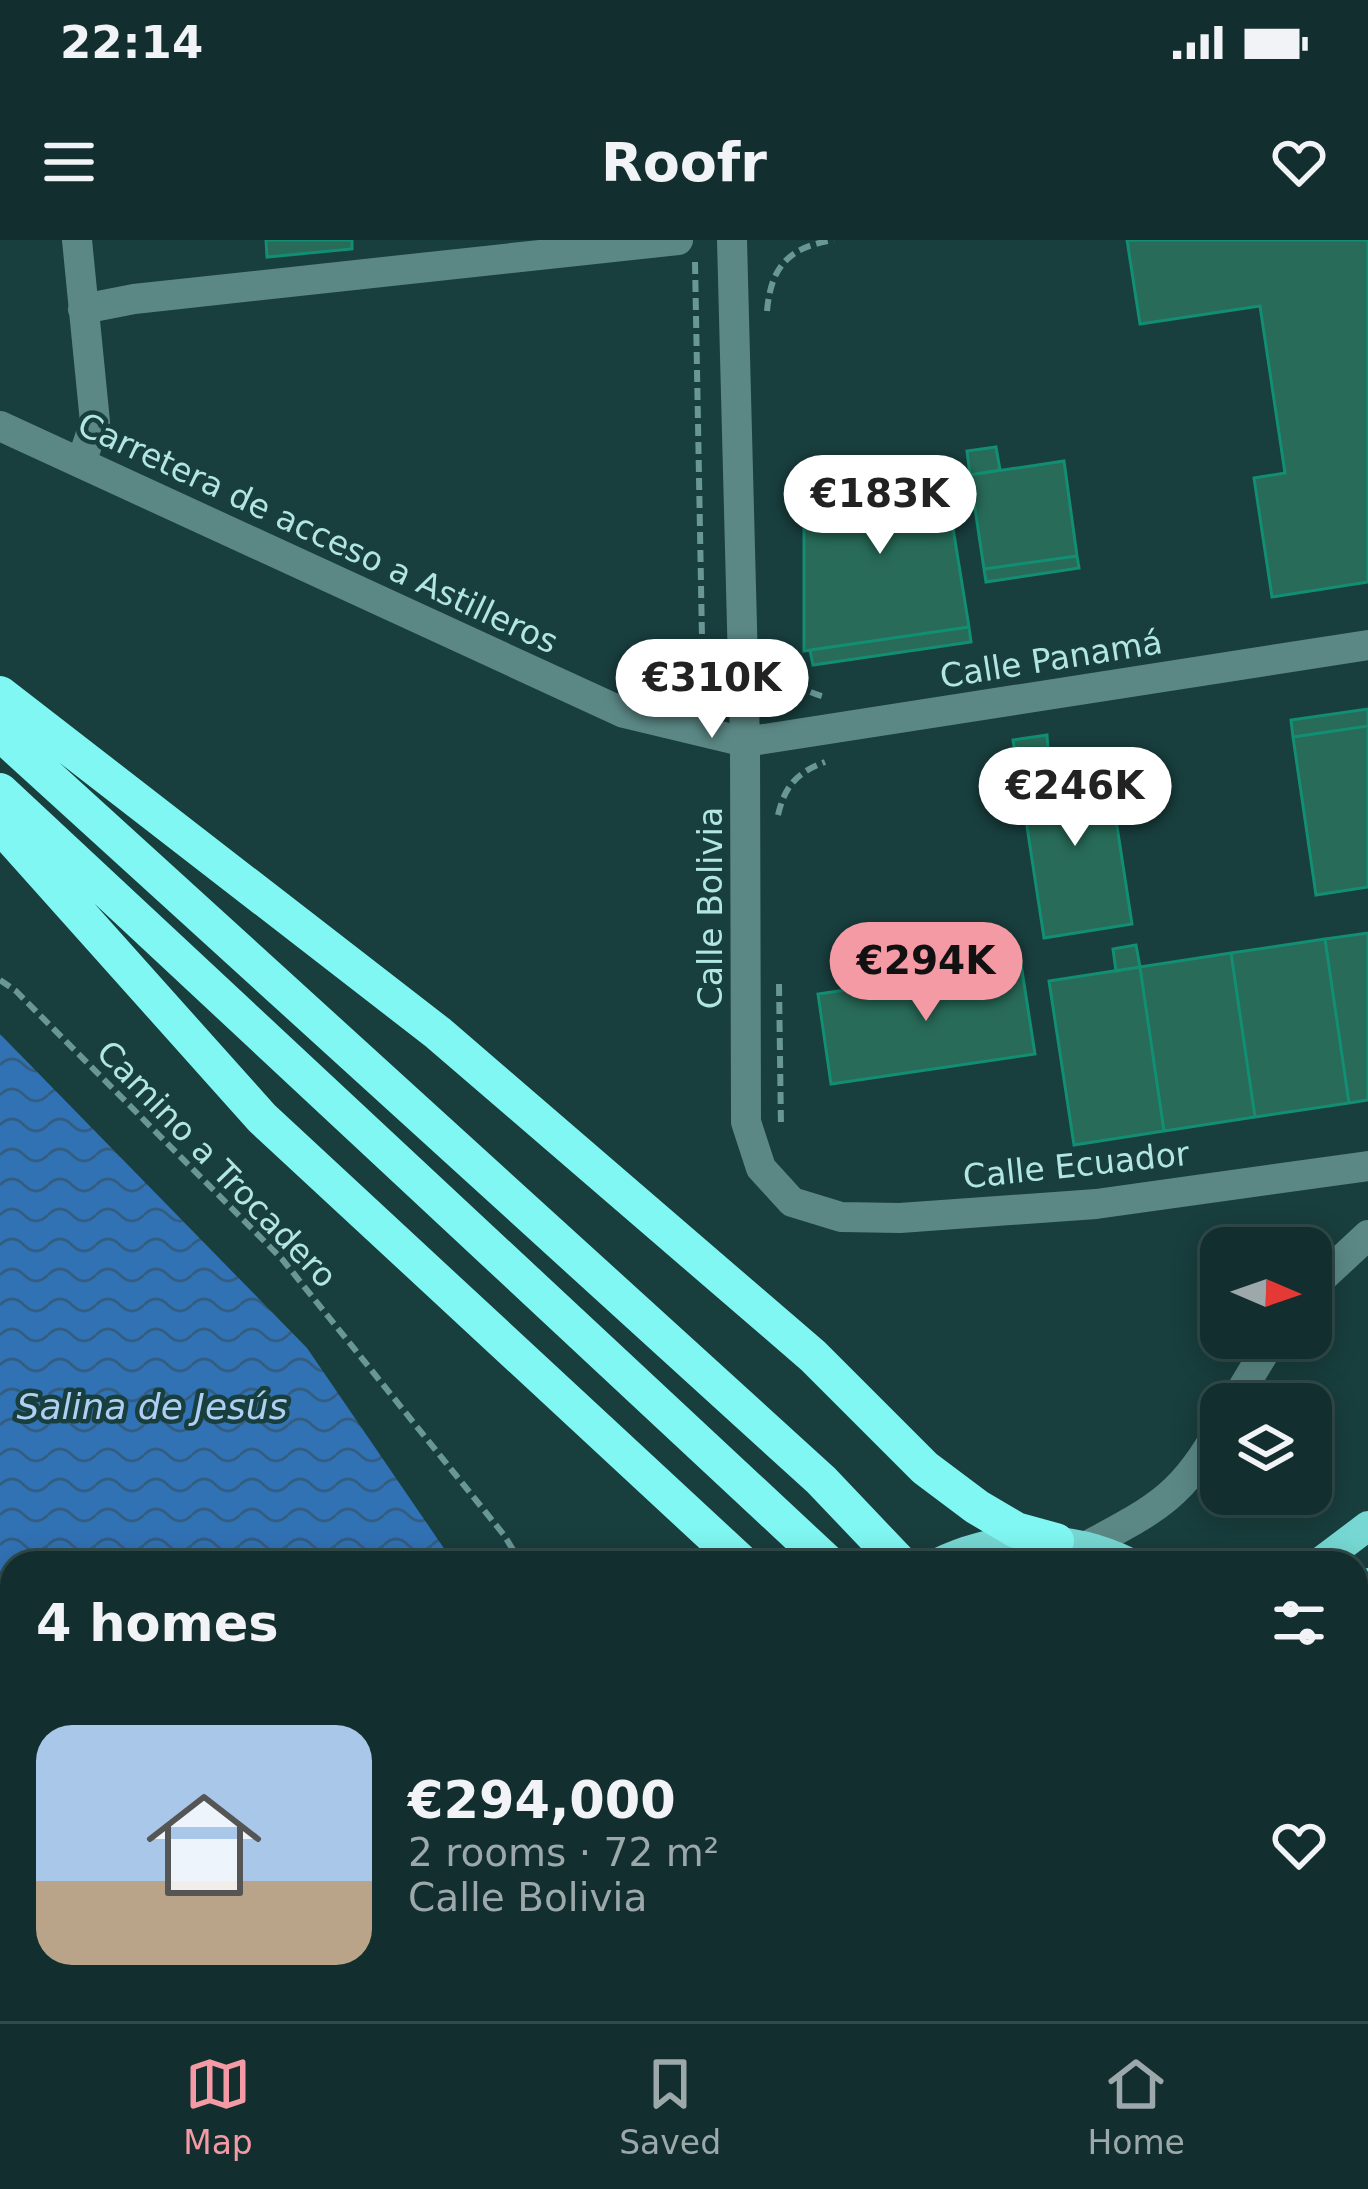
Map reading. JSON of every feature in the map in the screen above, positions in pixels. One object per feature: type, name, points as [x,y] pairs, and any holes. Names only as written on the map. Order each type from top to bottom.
[{"type":"highway","points":[[0,694],[438,1033],[813,1356],[925,1468],[1016,1530],[1072,1544]]},
{"type":"highway","points":[[0,733],[821,1480],[889,1551]]},
{"type":"highway","points":[[0,791],[816,1551]]},
{"type":"highway","points":[[0,825],[262,1118],[729,1551]]},
{"type":"main road","points":[[1335,1551],[1368,1526]]},
{"type":"main road","points":[[975,1551],[1003,1542],[1072,1544],[1093,1551]]},
{"type":"street","points":[[77,240],[95,422],[82,464]]},
{"type":"street","points":[[83,309],[134,299],[678,240]]},
{"type":"street","name":"Calle Bolivia","points":[[732,240],[745,742],[746,1122],[760,1168],[792,1202]]},
{"type":"street","name":"Carretera de acceso a Astilleros","points":[[0,426],[623,713],[745,742]]},
{"type":"street","name":"Calle Panamá","points":[[745,742],[1368,644]]},
{"type":"street","name":"Calle Ecuador","points":[[792,1202],[842,1217],[900,1218],[1096,1204],[1368,1166]]},
{"type":"street","points":[[1332,1268],[1368,1235]]},
{"type":"street","points":[[1072,1544],[1152,1511],[1180,1490],[1200,1459]]},
{"type":"path","points":[[694,240],[702,638]]},
{"type":"path","points":[[766,319],[770,282],[789,256],[812,244],[835,240]]},
{"type":"path","points":[[772,649],[784,675],[804,690],[842,699]]},
{"type":"path","points":[[777,819],[784,790],[804,770],[827,761]]},
{"type":"path","points":[[779,977],[781,1136]]},
{"type":"path","name":"Camino a Trocadero","points":[[0,980],[283,1259],[514,1551]]},
{"type":"water","name":"Salina de Jesús","points":[[0,1034],[307,1348],[446,1551],[0,1551]]},
{"type":"building","points":[[266,240],[352,240],[352,249],[267,257]]},
{"type":"building","points":[[1127,240],[1368,240],[1368,582],[1272,597],[1254,478],[1285,473],[1260,306],[1140,324]]},
{"type":"building","points":[[996,447],[1000,470],[970,475],[967,451]]},
{"type":"building","points":[[942,460],[969,627],[804,651],[804,479]]},
{"type":"building","points":[[1064,461],[1077,556],[984,569],[970,475]]},
{"type":"building","points":[[1077,556],[1079,568],[986,582],[984,569]]},
{"type":"building","points":[[969,627],[971,642],[813,665],[810,650]]},
{"type":"building","points":[[1368,709],[1368,726],[1293,737],[1291,720]]},
{"type":"building","points":[[1368,726],[1368,887],[1316,895],[1293,737]]},
{"type":"building","points":[[1047,735],[1048,749],[1015,753],[1013,740]]},
{"type":"building","points":[[1107,761],[1132,924],[1044,938],[1019,774]]},
{"type":"building","points":[[1368,933],[1368,1100],[1349,1103],[1325,939]]},
{"type":"building","points":[[1325,939],[1349,1103],[1255,1117],[1231,953]]},
{"type":"building","points":[[1136,945],[1140,967],[1116,971],[1113,949]]},
{"type":"building","points":[[1231,953],[1255,1117],[1164,1131],[1140,967]]},
{"type":"building","points":[[1021,964],[1035,1054],[831,1084],[818,994]]},
{"type":"building","points":[[1140,967],[1164,1131],[1074,1145],[1049,981]]}]
